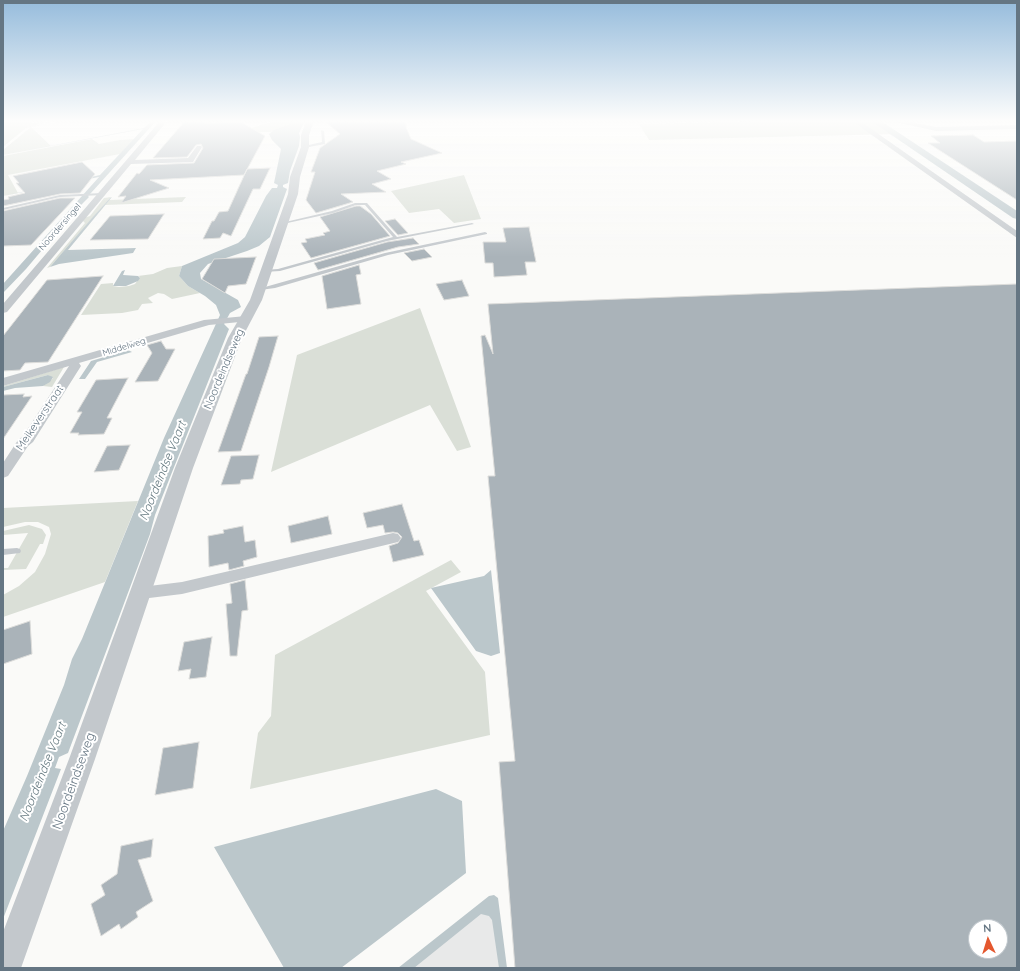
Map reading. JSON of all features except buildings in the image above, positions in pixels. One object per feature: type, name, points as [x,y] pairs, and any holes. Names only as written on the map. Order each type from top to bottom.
[{"type":"street","name":"Noordersingel","points":[[3,310],[125,166]]},
{"type":"street","name":"Noordeindseweg","points":[[5,968],[82,759],[184,468],[235,338],[246,319],[263,280],[293,194],[295,177],[299,166]]},
{"type":"street","points":[[919,166],[1017,235]]},
{"type":"street","name":"Middelweg","points":[[3,382],[222,320],[246,319]]},
{"type":"street","name":"Meikeverstraat","points":[[3,473],[23,443],[28,439],[75,366],[73,362]]},
{"type":"street","points":[[141,593],[182,588],[393,538]]},
{"type":"lane","points":[[3,209],[60,196],[102,194]]},
{"type":"lane","points":[[283,223],[333,212],[356,204],[366,204],[396,238]]},
{"type":"lane","points":[[472,224],[396,238],[278,270],[263,280],[273,287],[387,254],[485,233]]},
{"type":"lane","points":[[3,552],[17,551]]},
{"type":"shaded area","points":[[3,166],[54,166],[8,175],[18,193],[3,196]]},
{"type":"shaded area","points":[[464,175],[481,219],[454,223],[439,209],[409,213],[391,191]]},
{"type":"shaded area","points":[[111,197],[50,267],[47,268],[85,223],[82,220],[83,218],[90,216],[104,198]]},
{"type":"shaded area","points":[[186,197],[182,202],[105,205],[109,200]]},
{"type":"shaded area","points":[[182,266],[179,276],[188,286],[200,293],[172,299],[164,294],[158,293],[148,298],[153,303],[142,304],[138,310],[122,313],[81,315],[101,284],[113,283],[113,286],[129,286],[135,284],[140,277],[138,276],[153,274],[167,268]]},
{"type":"shaded area","points":[[420,308],[471,447],[457,451],[430,405],[271,472],[297,355]]},
{"type":"shaded area","points":[[64,367],[52,387],[43,386],[53,378],[48,375],[3,387],[3,386]]},
{"type":"shaded area","points":[[138,501],[105,582],[3,617],[3,595],[19,586],[35,572],[45,554],[51,534],[49,527],[38,522],[25,522],[3,527],[3,508]]},
{"type":"shaded area","points":[[29,525],[42,529],[46,535],[43,544],[40,544],[26,569],[3,570],[3,568],[8,568],[28,533],[3,535],[3,531]]},
{"type":"shaded area","points":[[451,560],[461,572],[426,591],[485,672],[490,735],[250,789],[258,733],[271,716],[275,655]]},
{"type":"shaded area","points":[[485,906],[492,907],[501,968],[406,968]]},
{"type":"water","points":[[108,166],[115,166],[26,269],[3,293],[3,284],[99,177],[3,196],[100,175]]},
{"type":"water","name":"Noordeindse Vaart","points":[[277,166],[292,166],[288,183],[283,185],[283,187],[287,189],[270,237],[259,246],[208,264],[200,273],[201,279],[238,300],[241,307],[230,313],[224,324],[229,329],[155,515],[150,534],[68,753],[59,757],[55,768],[61,769],[3,919],[3,831],[27,776],[64,685],[72,659],[82,639],[164,438],[220,315],[216,305],[205,296],[188,286],[179,276],[182,266],[238,243],[245,237],[266,196],[272,188],[277,188],[278,185],[274,183]]},
{"type":"water","points":[[112,197],[68,250],[136,248],[133,253],[59,264],[50,267],[92,218]]},
{"type":"water","points":[[125,270],[123,275],[138,276],[140,278],[138,281],[126,286],[113,286],[122,271]]},
{"type":"water","points":[[128,350],[132,352],[97,362],[85,379],[79,379],[91,361]]},
{"type":"water","points":[[48,375],[53,377],[50,382],[43,386],[15,388],[3,391],[3,387]]},
{"type":"water","points":[[491,570],[500,653],[491,656],[476,651],[431,588],[484,576]]},
{"type":"water","points":[[436,789],[462,801],[466,873],[341,968],[284,968],[214,847]]},
{"type":"water","points":[[494,895],[498,898],[507,968],[499,968],[492,920],[489,916],[481,914],[414,968],[398,968],[489,896]]},
{"type":"waterway","points":[[943,166],[1017,216]]}]
